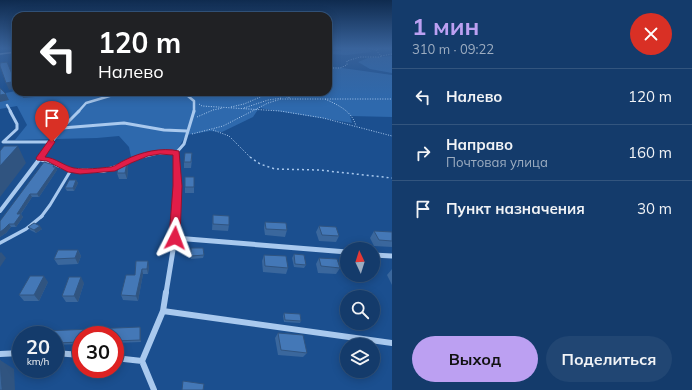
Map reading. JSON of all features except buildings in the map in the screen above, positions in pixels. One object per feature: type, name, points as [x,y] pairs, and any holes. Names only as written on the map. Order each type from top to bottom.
[{"type":"street","points":[[0,211],[62,128],[86,103],[110,96]]},
{"type":"street","points":[[154,390],[142,361],[163,311],[175,238],[178,186],[176,153],[184,144],[186,133],[193,118],[194,101],[188,96]]},
{"type":"street","points":[[7,105],[17,124],[17,129],[4,142],[52,142]]},
{"type":"street","points":[[62,128],[124,123],[186,133]]},
{"type":"street","points":[[40,158],[49,159],[71,170],[102,171],[115,169],[128,161],[147,154],[160,152],[176,153]]},
{"type":"street","points":[[175,238],[340,251]]},
{"type":"street","points":[[380,255],[392,256]]},
{"type":"street","points":[[163,311],[392,343]]},
{"type":"street","points":[[0,354],[12,353]]},
{"type":"street","points":[[124,359],[142,361]]},
{"type":"lane","points":[[0,243],[14,238],[35,224],[48,210],[71,170]]},
{"type":"path","points":[[332,68],[345,66]]},
{"type":"path","points":[[193,118],[213,110],[244,104],[263,96]]},
{"type":"path","points":[[285,96],[292,98]]},
{"type":"path","points":[[241,108],[268,100],[292,98],[392,99]]},
{"type":"path","points":[[186,133],[223,126],[268,103],[292,98]]},
{"type":"path","points":[[323,98],[332,102],[354,117],[356,126]]},
{"type":"path","points":[[194,101],[202,106],[280,111],[323,118],[392,136]]},
{"type":"path","points":[[209,106],[213,110]]},
{"type":"path","points":[[211,129],[225,133],[234,138],[240,148],[252,159],[271,168],[317,170],[392,178]]},
{"type":"shaded area","points":[[365,66],[392,66],[392,73],[370,69]]},
{"type":"shaded area","points":[[332,67],[392,75],[392,117],[350,116],[352,123],[259,108],[253,117],[222,132],[210,131],[186,135],[177,150],[149,151],[131,157],[129,147],[119,136],[15,140],[27,125],[17,106],[0,109],[0,94],[12,92],[12,96],[332,96]]},
{"type":"route","points":[[52,142],[40,158],[49,159],[71,170],[80,171],[102,171],[115,169],[128,161],[147,154],[160,152],[176,153],[178,186],[175,238]]}]
